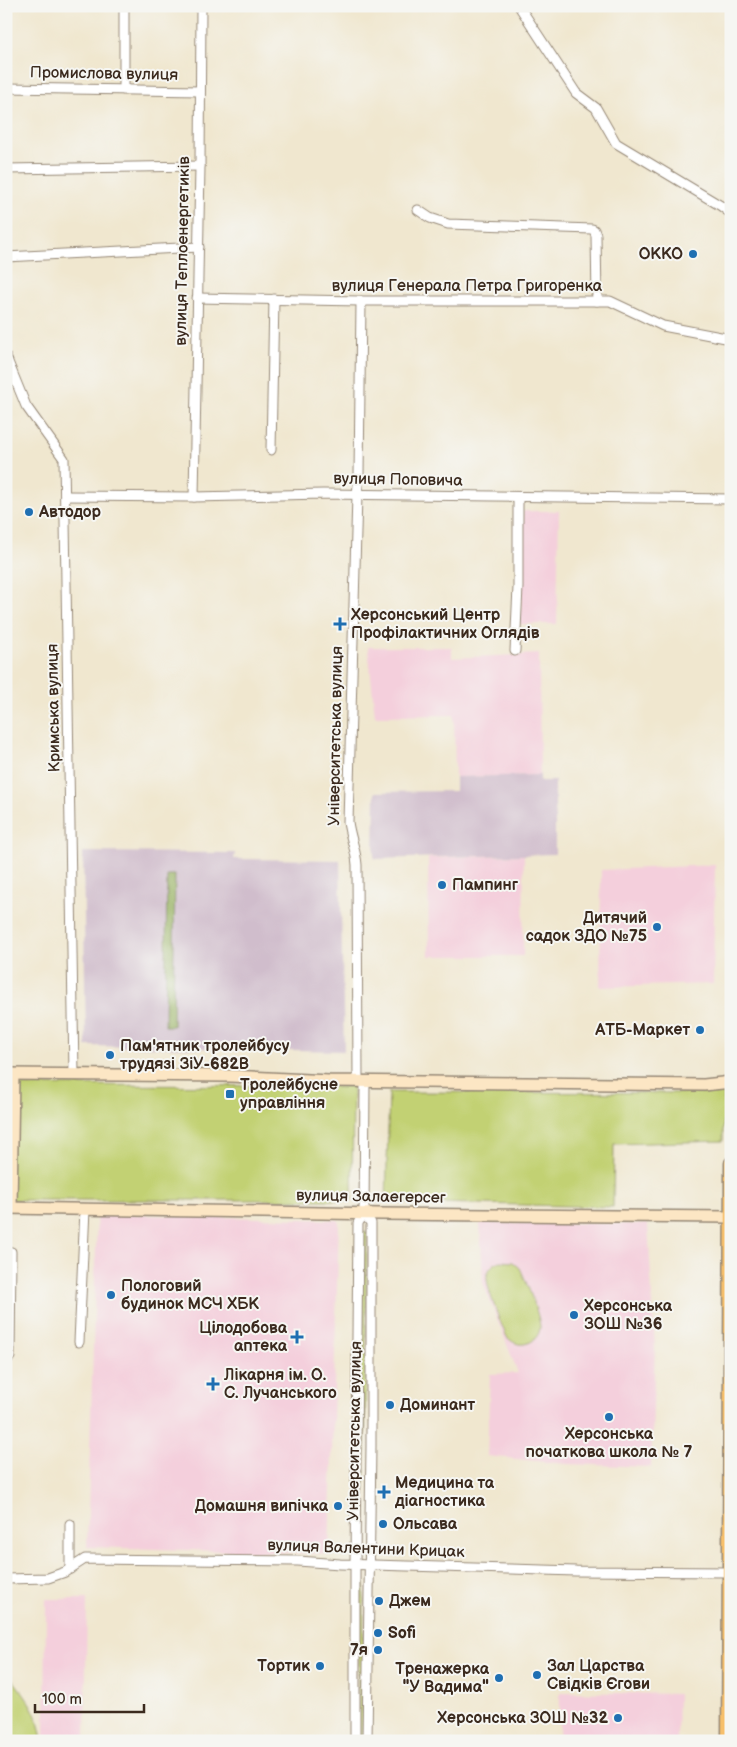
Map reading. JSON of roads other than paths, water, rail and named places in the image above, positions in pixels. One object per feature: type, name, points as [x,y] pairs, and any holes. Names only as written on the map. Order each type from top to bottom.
[{"type":"main road","name":"вулиця Залаегерсег","points":[[730,1216],[364,1214],[9,1208],[10,1074],[230,1076],[329,1081],[704,1085],[731,1082]]},
{"type":"main road","points":[[728,1741],[731,1163]]},
{"type":"street","points":[[124,6],[124,90]]},
{"type":"street","name":"вулиця Теплоенергетиків","points":[[194,496],[201,6]]},
{"type":"street","points":[[519,6],[576,93],[596,108],[616,143],[729,212]]},
{"type":"street","name":"Промислова вулиця","points":[[6,88],[200,91]]},
{"type":"street","points":[[6,169],[200,166]]},
{"type":"street","points":[[418,210],[430,218],[448,224],[594,230],[596,235],[597,301]]},
{"type":"street","points":[[6,257],[199,247]]},
{"type":"street","name":"вулиця Генерала Петра Григоренка","points":[[197,298],[614,302],[663,326],[731,339]]},
{"type":"street","points":[[271,450],[274,299]]},
{"type":"street","name":"Університетська вулиця","points":[[355,1741],[358,1223],[364,1214],[357,865],[348,822],[359,475],[361,301]]},
{"type":"street","name":"Кримська вулиця","points":[[6,357],[26,406],[64,458],[74,1074]]},
{"type":"street","name":"вулиця Поповича","points":[[66,496],[286,494],[731,499]]},
{"type":"street","points":[[515,651],[518,587],[518,496]]},
{"type":"street","points":[[79,1342],[86,1208]]},
{"type":"street","name":"Університетська вулиця","points":[[364,1214],[371,1223],[371,1446],[367,1741]]},
{"type":"street","points":[[6,1252],[11,1252],[10,1357],[6,1360]]},
{"type":"street","points":[[70,1524],[70,1569]]},
{"type":"street","name":"вулиця Валентини Крицак","points":[[6,1578],[48,1578],[70,1569],[85,1559],[298,1561],[729,1579]]},
{"type":"place","name":"ОККО","points":[[693,254]]},
{"type":"place","name":"Автодор","points":[[29,512]]},
{"type":"place","name":"Херсонський Центр Профілактичних Оглядів","points":[[340,624]]},
{"type":"place","name":"Пампинг","points":[[442,885]]},
{"type":"place","name":"Дитячий садок ЗДО №75","points":[[657,927]]},
{"type":"place","name":"АТБ-Маркет","points":[[700,1030]]},
{"type":"place","name":"Пам'ятник тролейбусу трудязі ЗіУ-682В","points":[[110,1055]]},
{"type":"place","name":"Тролейбусне управління","points":[[230,1094]]},
{"type":"place","name":"Пологовий будинок МСЧ ХБК","points":[[111,1295]]},
{"type":"place","name":"Херсонська ЗОШ №36","points":[[574,1315]]},
{"type":"place","name":"Цiлодобова аптека","points":[[297,1337]]},
{"type":"place","name":"Лікарня ім. О. С. Лучанського","points":[[213,1384]]},
{"type":"place","name":"Доминант","points":[[390,1405]]},
{"type":"place","name":"Херсонська початкова школа № 7","points":[[609,1417]]},
{"type":"place","name":"Медицина та діагностика","points":[[384,1492]]},
{"type":"place","name":"Домашня випічка","points":[[338,1506]]},
{"type":"place","name":"Ольсава","points":[[383,1524]]},
{"type":"place","name":"Джем","points":[[379,1601]]},
{"type":"place","name":"Sofi","points":[[378,1633]]},
{"type":"place","name":"7я","points":[[378,1650]]},
{"type":"place","name":"Тортик","points":[[320,1666]]},
{"type":"place","name":"Зал Царства Свідків Єгови","points":[[537,1675]]},
{"type":"place","name":"Тренажерка \"У Вадима\"","points":[[499,1678]]},
{"type":"place","name":"Херсонська ЗОШ №32","points":[[618,1718]]}]
